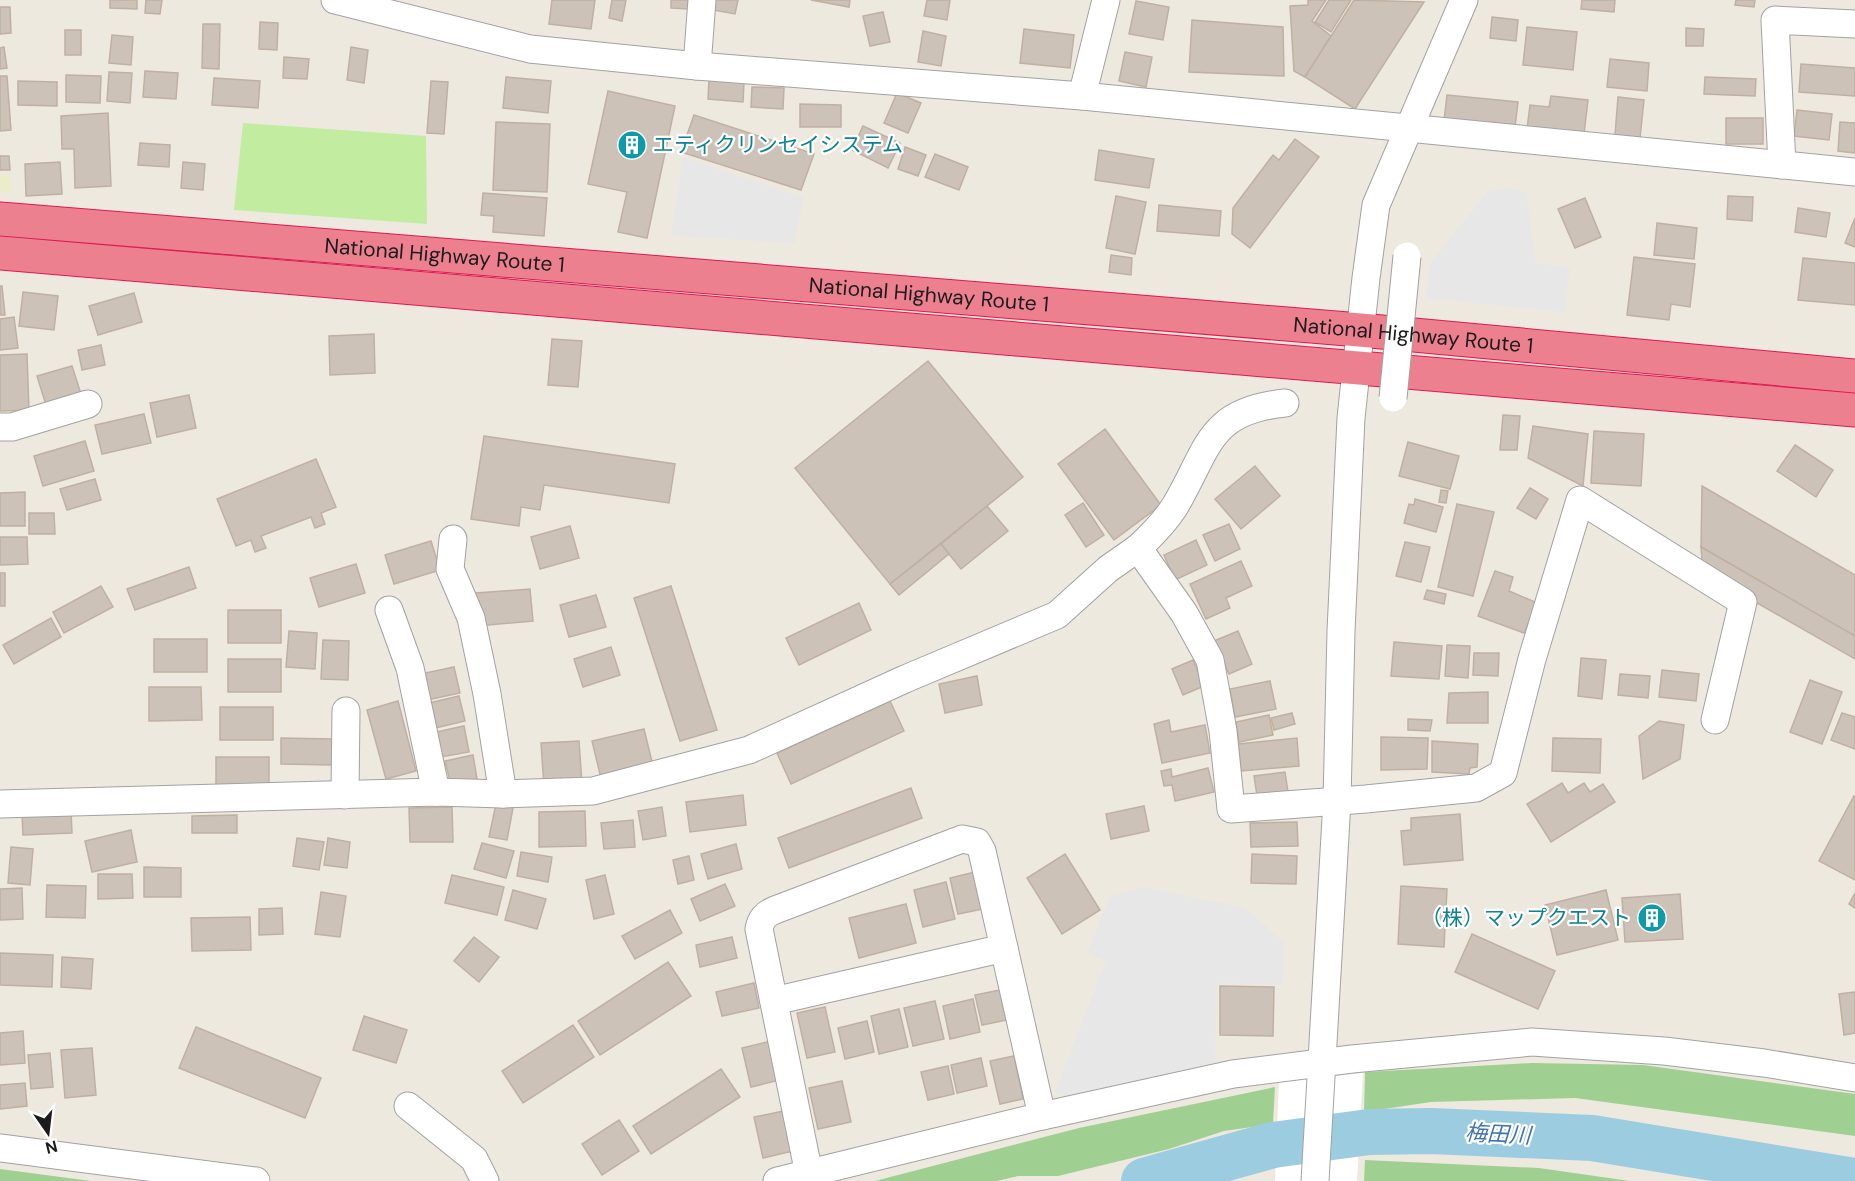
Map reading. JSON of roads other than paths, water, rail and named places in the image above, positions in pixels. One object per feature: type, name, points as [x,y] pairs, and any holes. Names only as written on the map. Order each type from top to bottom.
[{"type":"highway","name":"National Highway Route 1","points":[[0,219],[1360,330],[1855,376]]},
{"type":"highway","name":"National Highway Route 1","points":[[0,253],[1855,410]]},
{"type":"street","points":[[336,0],[530,49],[697,66],[1082,96],[1855,172]]},
{"type":"street","points":[[697,66],[702,0]]},
{"type":"street","points":[[1082,96],[1106,0]]},
{"type":"street","points":[[1316,1181],[1337,801],[1341,631],[1351,418],[1360,330],[1376,205],[1459,2]]},
{"type":"street","points":[[1782,165],[1775,20],[1855,24]]},
{"type":"street","points":[[1393,398],[1407,256]]},
{"type":"street","points":[[0,804],[436,792],[503,794],[593,791],[749,750],[905,679],[1057,615],[1108,569],[1138,548],[1162,525],[1175,506],[1216,430],[1245,411],[1285,403]]},
{"type":"street","points":[[0,427],[12,427],[88,404]]},
{"type":"street","points":[[1138,548],[1184,613],[1210,660],[1223,731],[1231,809],[1476,788],[1503,773],[1532,659],[1580,501],[1743,602],[1715,720]]},
{"type":"street","points":[[453,539],[450,569],[471,618],[487,694],[503,794]]},
{"type":"street","points":[[389,610],[410,668],[436,792]]},
{"type":"street","points":[[345,795],[346,711]]},
{"type":"street","points":[[809,1174],[759,929],[763,917],[775,910],[962,839],[972,839],[980,846],[1042,1116]]},
{"type":"street","points":[[774,1001],[1004,948]]},
{"type":"street","points":[[777,1181],[1042,1116],[1233,1074],[1321,1070],[1532,1042],[1664,1051],[1764,1063],[1855,1078]]},
{"type":"street","points":[[408,1106],[474,1159],[485,1181]]},
{"type":"street","points":[[0,1148],[256,1181]]},
{"type":"waterway","name":"梅田川","points":[[1144,1181],[1273,1145],[1369,1132],[1431,1131],[1592,1138],[1854,1181]]},
{"type":"place","name":"エティクリンセイシステム","points":[[632,145]]},
{"type":"place","name":"（株）マップクエスト","points":[[1652,918]]}]
